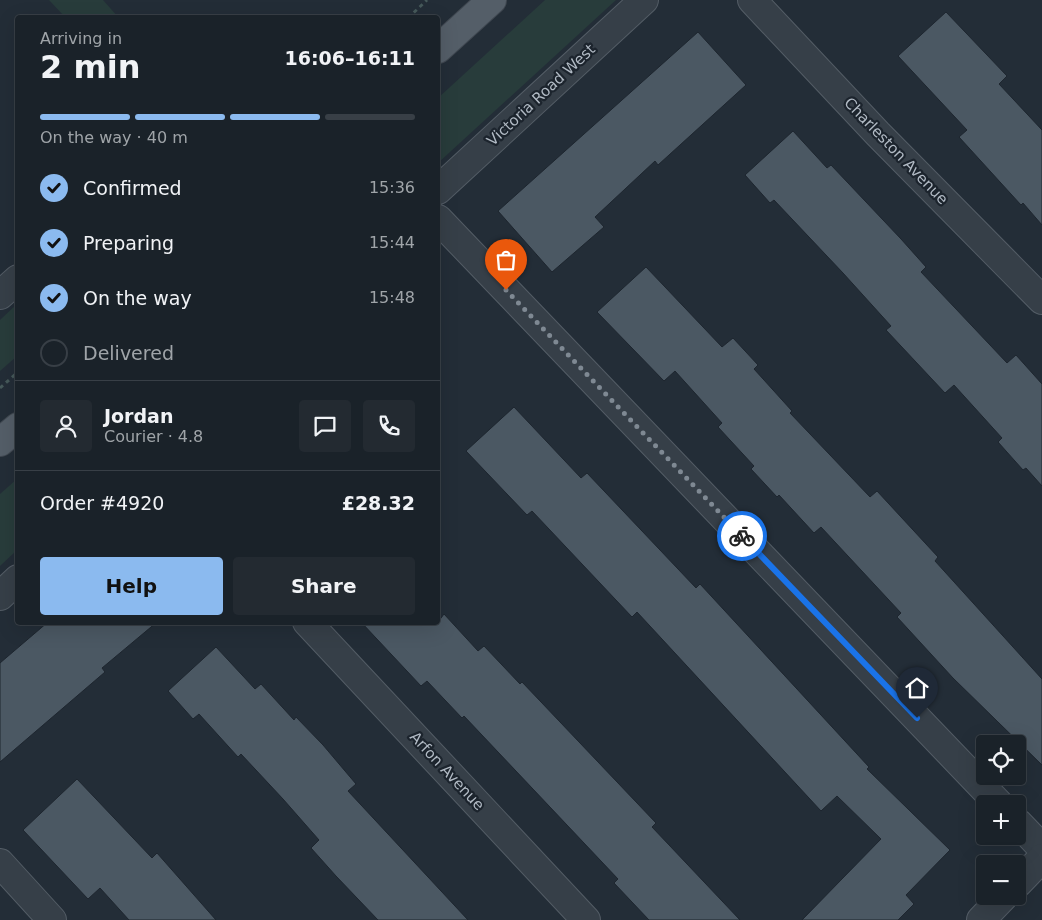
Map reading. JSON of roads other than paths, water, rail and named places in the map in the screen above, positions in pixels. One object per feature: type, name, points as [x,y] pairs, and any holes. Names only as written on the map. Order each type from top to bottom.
[{"type":"main road","points":[[440,47],[492,0]]},
{"type":"main road","points":[[0,442],[15,430]]},
{"type":"street","name":"Victoria Road West","points":[[440,188],[644,0]]},
{"type":"street","name":"Charleston Avenue","points":[[752,0],[878,134],[1042,300]]},
{"type":"street","points":[[440,221],[990,795]]},
{"type":"street","points":[[0,295],[15,282]]},
{"type":"street","points":[[0,596],[15,582]]},
{"type":"street","name":"Arfon Avenue","points":[[310,625],[586,920]]},
{"type":"street","points":[[1026,831],[1042,848]]},
{"type":"street","points":[[1026,875],[1042,858]]},
{"type":"street","points":[[0,863],[52,920]]},
{"type":"street","points":[[981,920],[995,905]]}]
